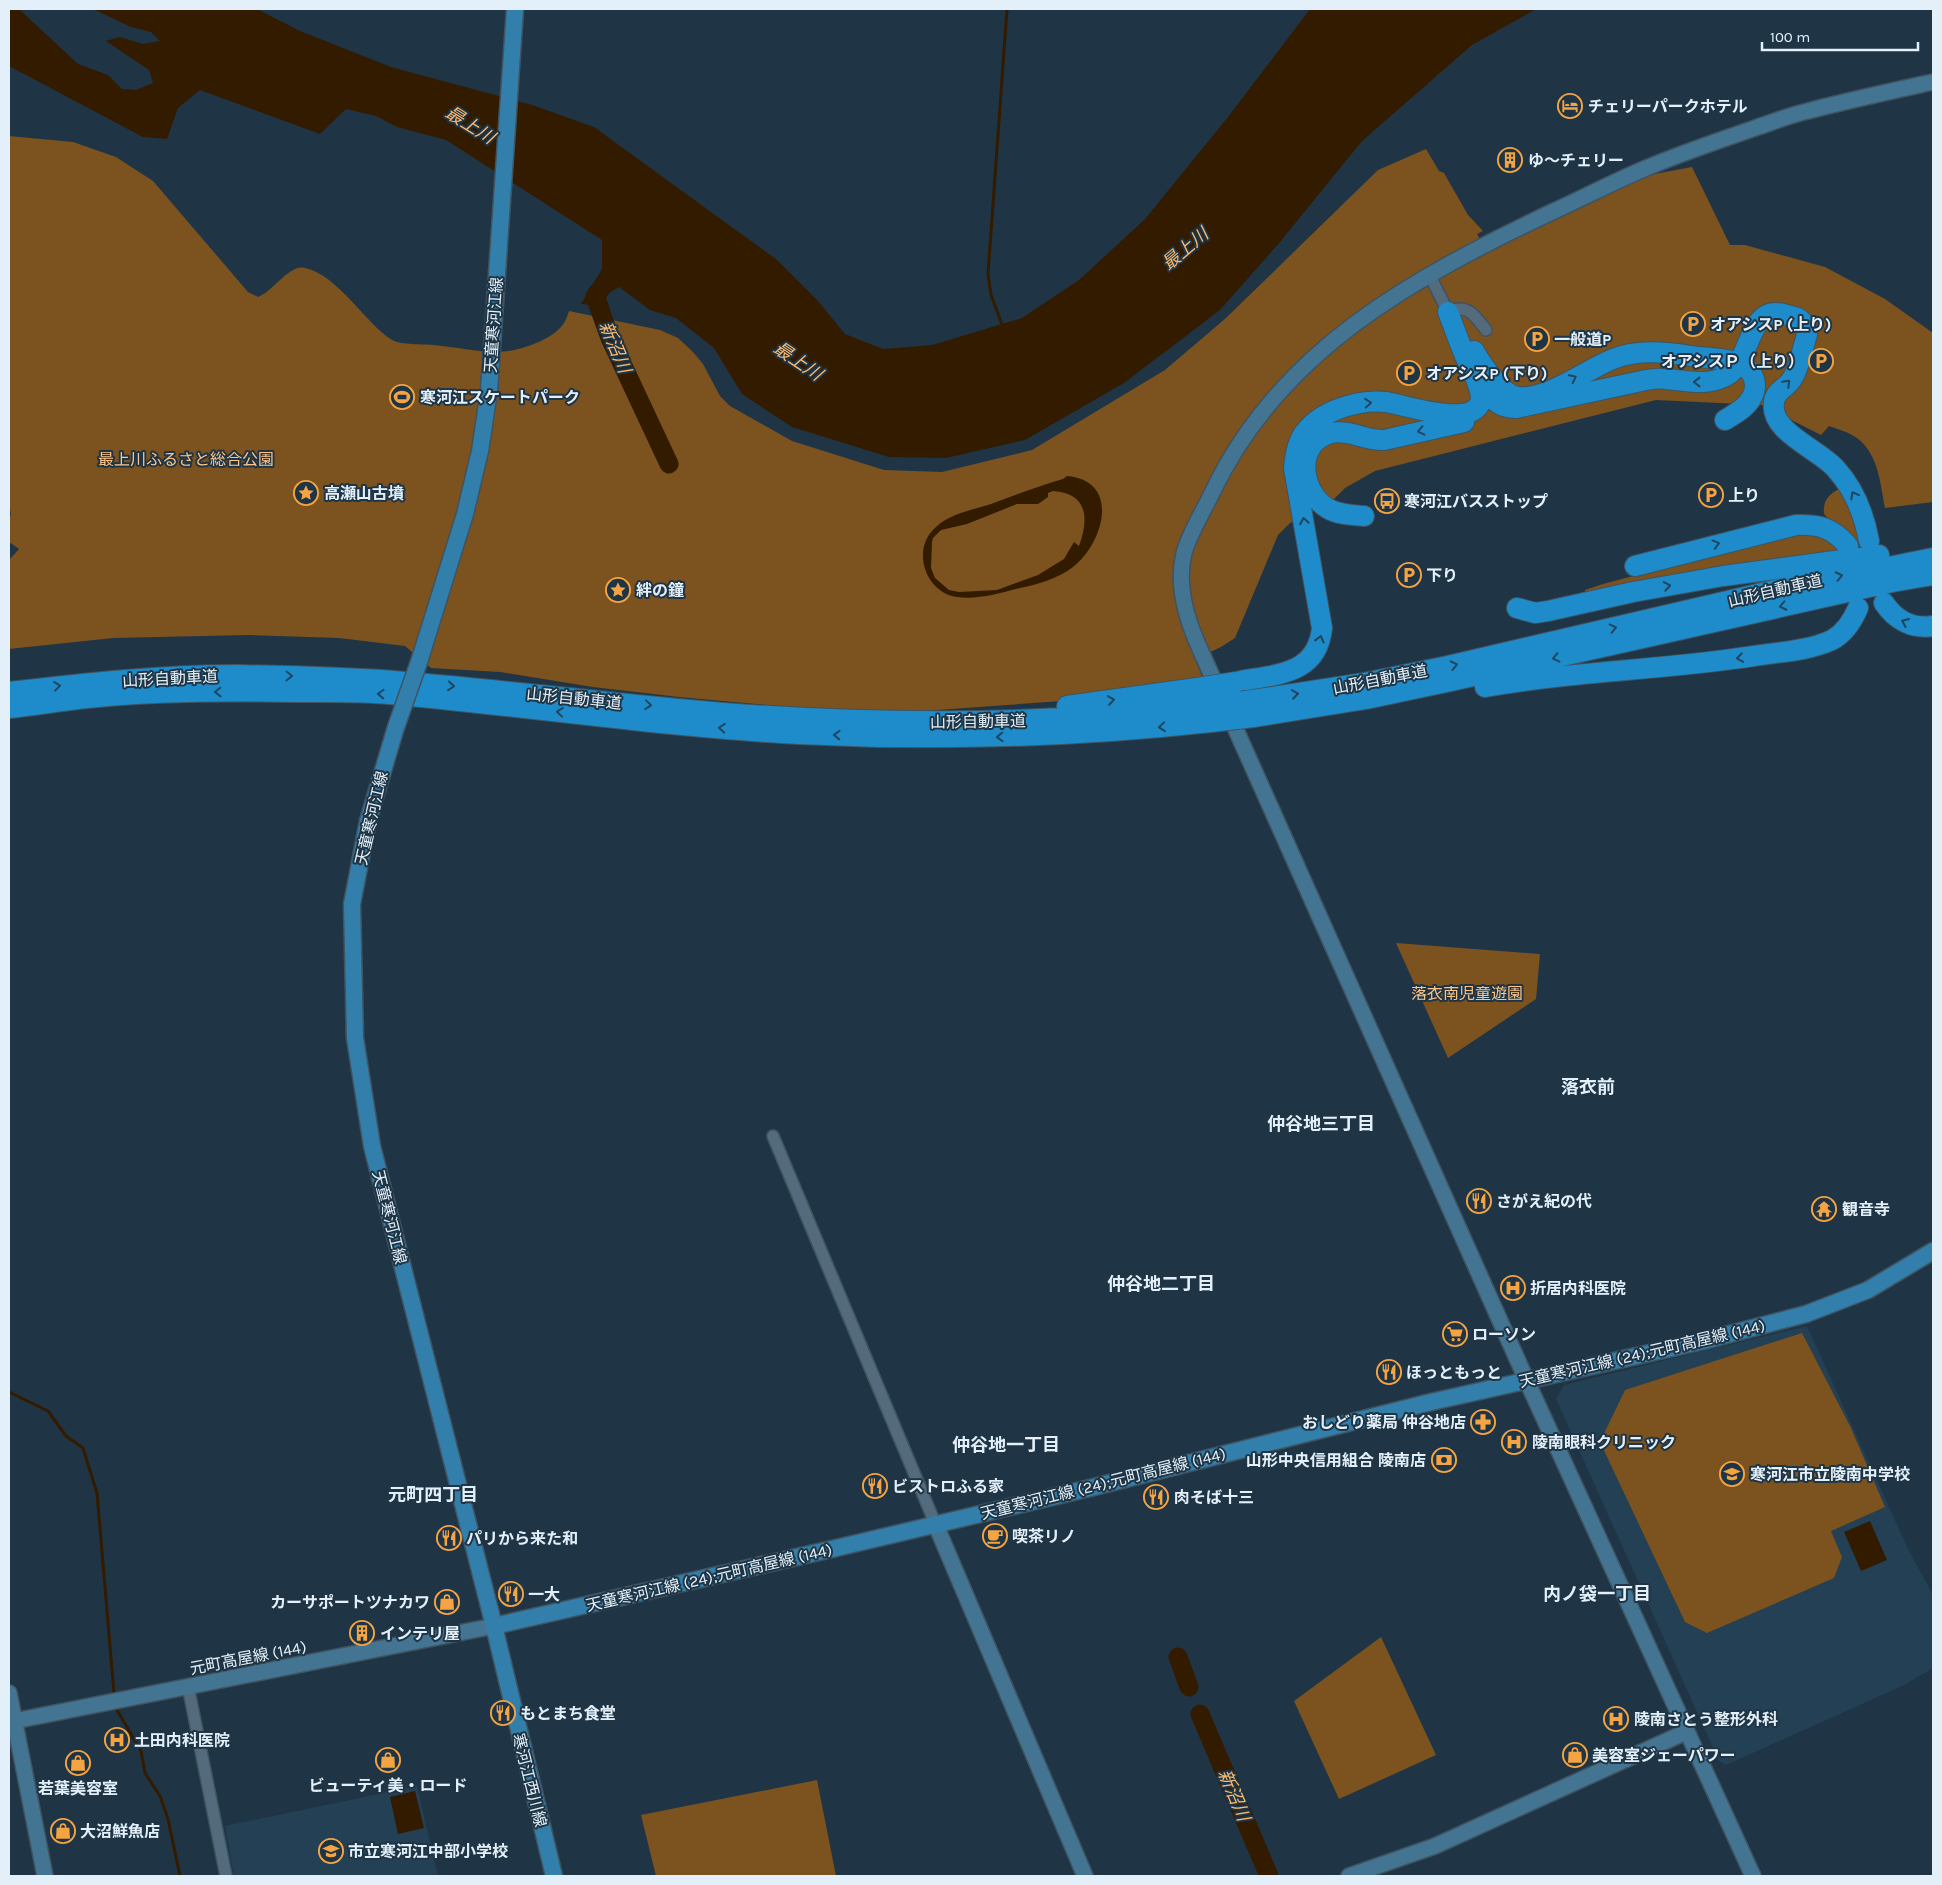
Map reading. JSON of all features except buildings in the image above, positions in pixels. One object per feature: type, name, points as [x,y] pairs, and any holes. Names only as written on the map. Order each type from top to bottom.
[{"type":"highway","points":[[1448,312],[1503,390],[1517,397],[1549,390],[1612,359],[1637,353],[1662,352],[1740,363],[1749,370],[1753,377],[1754,392],[1743,409],[1725,420]]},
{"type":"highway","points":[[1204,706],[1236,682],[1295,670],[1311,658],[1321,640],[1322,628],[1294,468],[1295,454],[1305,432],[1323,417],[1358,404],[1384,402],[1442,414],[1472,410],[1477,407],[1481,398],[1476,377],[1448,312]]},
{"type":"highway","points":[[1476,377],[1495,402],[1506,407],[1516,408],[1646,380],[1665,379],[1696,383],[1707,382],[1727,376],[1740,363],[1755,327],[1767,316],[1775,313],[1799,318],[1806,328],[1807,335],[1793,378],[1777,394],[1774,400],[1776,416],[1785,431],[1826,459],[1846,482],[1862,512],[1869,541]]},
{"type":"highway","points":[[1364,516],[1338,513],[1328,509],[1312,494],[1307,484],[1305,462],[1308,451],[1322,437],[1332,433],[1342,432],[1373,440],[1384,440],[1478,419],[1489,413],[1495,402],[1494,388],[1476,354]]},
{"type":"highway","points":[[1635,566],[1796,524],[1820,525],[1830,529],[1839,535],[1848,546]]},
{"type":"highway","points":[[1517,608],[1535,613],[1633,592],[1724,576],[1933,547]]},
{"type":"highway","name":"山形自動車道","points":[[1250,709],[1448,666],[1775,590],[1933,558]]},
{"type":"highway","name":"山形自動車道","points":[[797,726],[1049,720],[1150,713],[1204,706],[1250,709],[1366,699],[1834,595],[1933,575]]},
{"type":"highway","points":[[1884,603],[1897,618],[1906,623],[1916,626],[1933,626]]},
{"type":"highway","points":[[1250,709],[1310,715],[1526,680],[1732,660],[1821,644],[1848,628],[1858,608]]},
{"type":"highway","name":"山形自動車道","points":[[9,692],[85,683],[164,678],[234,675],[322,677],[391,680],[767,724]]},
{"type":"highway","name":"山形自動車道","points":[[9,708],[89,698],[166,693],[234,691],[387,694],[966,738],[1049,736],[1155,728],[1204,706]]},
{"type":"main road","name":"天童寒河江線","points":[[494,1626],[372,1146],[356,1038],[352,904],[368,821],[396,727],[419,662],[465,514],[478,460],[486,408],[515,9]]},
{"type":"main road","name":"天童寒河江線 (24);元町高屋線 (144)","points":[[494,1626],[1090,1488],[1526,1379],[1702,1341],[1806,1314],[1868,1290],[1933,1251]]},
{"type":"main road","name":"寒河江西川線","points":[[494,1626],[554,1876]]},
{"type":"street","points":[[1753,1876],[1526,1379],[1247,758],[1188,621],[1183,597],[1184,554],[1220,475],[1244,438],[1274,399],[1318,352],[1379,305],[1429,274],[1516,229],[1644,169],[1719,140],[1807,111],[1933,82]]},
{"type":"street","points":[[1429,274],[1448,312],[1457,308],[1465,309],[1473,314],[1486,330]]},
{"type":"street","points":[[773,1136],[1085,1876]]},
{"type":"street","name":"元町高屋線 (144)","points":[[12,1721],[494,1626]]},
{"type":"street","points":[[188,1686],[226,1876]]},
{"type":"street","points":[[9,1693],[12,1721],[44,1876]]},
{"type":"street","points":[[1349,1876],[1435,1846],[1686,1732]]},
{"type":"shaded area","name":"寒河江市立陵南中学校","points":[[1807,1326],[1908,1549],[1933,1595],[1933,1668],[1902,1686],[1726,1765],[1719,1761],[1556,1399],[1564,1385]]},
{"type":"shaded area","name":"市立寒河江中部小学校","points":[[417,1786],[438,1876],[234,1876],[225,1826]]},
{"type":"green space","name":"最上川ふるさと総合公園","points":[[9,136],[73,142],[116,157],[153,181],[248,292],[258,297],[293,270],[305,268],[317,272],[329,280],[372,323],[396,342],[482,351],[505,352],[538,342],[560,328],[569,311],[660,330],[678,338],[693,352],[703,364],[720,396],[730,406],[792,441],[884,470],[942,472],[1032,450],[1165,370],[1226,318],[1378,170],[1426,149],[1439,171],[1444,173],[1468,215],[1483,231],[1477,234],[1486,249],[1649,175],[1692,167],[1730,245],[1745,245],[1825,267],[1885,299],[1933,333],[1933,502],[1885,508],[1873,457],[1861,441],[1844,431],[1829,426],[1821,435],[1762,405],[1656,400],[1375,471],[1345,488],[1331,502],[1290,523],[1278,535],[1235,638],[1195,659],[1203,679],[1090,699],[923,711],[854,713],[679,697],[593,687],[500,672],[431,668],[405,646],[339,638],[248,635],[113,638],[9,649],[9,560],[19,549],[9,542],[9,520],[11,514],[9,505]]},
{"type":"green space","points":[[1837,490],[1840,490],[1859,523],[1861,549],[1858,549],[1824,514],[1826,500]]},
{"type":"green space","points":[[1814,528],[1843,552],[1586,594],[1585,590],[1603,584]]},
{"type":"green space","name":"落衣南児童遊園","points":[[1396,943],[1540,954],[1536,999],[1448,1058]]},
{"type":"green space","points":[[1802,1333],[1851,1428],[1885,1507],[1831,1531],[1842,1557],[1834,1578],[1707,1633],[1685,1622],[1600,1442],[1625,1390]]},
{"type":"green space","points":[[1381,1637],[1436,1755],[1339,1799],[1294,1701]]},
{"type":"green space","points":[[817,1780],[836,1876],[656,1876],[641,1815]]},
{"type":"water","name":"最上川","points":[[9,9],[19,9],[78,64],[108,75],[122,89],[136,90],[153,83],[149,70],[106,41],[120,37],[143,44],[160,41],[151,32],[131,27],[93,9],[257,9],[300,31],[391,67],[532,105],[594,127],[777,260],[818,301],[845,334],[883,349],[932,345],[1022,318],[1079,280],[1145,219],[1228,117],[1310,9],[1536,9],[1472,45],[1362,141],[1280,242],[1220,310],[1124,383],[1025,440],[946,458],[889,457],[792,427],[742,394],[714,348],[676,318],[650,310],[619,287],[605,295],[609,307],[581,304],[602,269],[602,240],[446,140],[397,127],[376,116],[346,109],[320,134],[200,90],[178,108],[167,139],[143,137],[9,66]]},
{"type":"water","points":[[1067,476],[1084,480],[1095,489],[1101,501],[1102,515],[1099,529],[1084,557],[1073,567],[1061,575],[1041,583],[980,597],[957,597],[936,587],[929,578],[923,557],[924,546],[928,536],[936,527],[948,518],[962,512],[1063,479]],"holes":[[[1053,491],[1065,493],[1079,502],[1083,509],[1084,526],[1079,546],[1074,542],[1064,559],[1038,575],[997,590],[959,592],[949,590],[935,578],[931,568],[932,542],[933,538],[941,530],[967,524],[1017,504],[1038,504],[1048,497],[1048,493]]]},
{"type":"water","points":[[1870,1521],[1887,1560],[1861,1571],[1844,1532]]},
{"type":"water","points":[[415,1791],[424,1828],[398,1834],[390,1797]]},
{"type":"waterway","points":[[1003,327],[991,295],[988,274],[1007,9]]},
{"type":"waterway","name":"新沼川","points":[[604,285],[595,296],[610,338],[669,464]]},
{"type":"waterway","points":[[9,1392],[48,1411],[66,1436],[83,1448],[97,1493],[114,1693]]},
{"type":"waterway","name":"新沼川","points":[[1178,1657],[1189,1687]]},
{"type":"waterway","points":[[117,1710],[141,1751],[145,1773],[160,1796],[168,1819],[180,1876]]},
{"type":"waterway","name":"新沼川","points":[[1200,1714],[1269,1876]]},
{"type":"place","name":"チェリーパークホテル","points":[[1570,106]]},
{"type":"place","name":"ゆ～チェリー","points":[[1510,160]]},
{"type":"place","name":"オアシスP (上り)","points":[[1693,324]]},
{"type":"place","name":"一般道P","points":[[1537,339]]},
{"type":"place","name":"オアシスＰ（上り）","points":[[1821,361]]},
{"type":"place","name":"オアシスP (下り)","points":[[1409,373]]},
{"type":"place","name":"寒河江スケートパーク","points":[[402,397]]},
{"type":"place","name":"高瀬山古墳","points":[[306,493]]},
{"type":"place","name":"上り","points":[[1711,495]]},
{"type":"place","name":"寒河江バスストップ","points":[[1387,501]]},
{"type":"place","name":"下り","points":[[1409,575]]},
{"type":"place","name":"絆の鐘","points":[[618,590]]},
{"type":"place","name":"さがえ紀の代","points":[[1479,1201]]},
{"type":"place","name":"観音寺","points":[[1824,1209]]},
{"type":"place","name":"折居内科医院","points":[[1513,1288]]},
{"type":"place","name":"ローソン","points":[[1455,1334]]},
{"type":"place","name":"ほっともっと","points":[[1389,1372]]},
{"type":"place","name":"おしどり薬局 仲谷地店","points":[[1483,1422]]},
{"type":"place","name":"陵南眼科クリニック","points":[[1514,1442]]},
{"type":"place","name":"山形中央信用組合 陵南店","points":[[1444,1460]]},
{"type":"place","name":"寒河江市立陵南中学校","points":[[1732,1474]]},
{"type":"place","name":"ビストロふる家","points":[[875,1486]]},
{"type":"place","name":"肉そば十三","points":[[1156,1497]]},
{"type":"place","name":"喫茶リノ","points":[[995,1536]]},
{"type":"place","name":"パリから来た和","points":[[449,1538]]},
{"type":"place","name":"一大","points":[[511,1594]]},
{"type":"place","name":"カーサポートツナカワ","points":[[447,1602]]},
{"type":"place","name":"インテリ屋","points":[[362,1633]]},
{"type":"place","name":"もとまち食堂","points":[[503,1713]]},
{"type":"place","name":"陵南さとう整形外科","points":[[1616,1719]]},
{"type":"place","name":"土田内科医院","points":[[117,1740]]},
{"type":"place","name":"美容室ジェーパワー","points":[[1575,1755]]},
{"type":"place","name":"ビューティ美・ロード","points":[[388,1760]]},
{"type":"place","name":"若葉美容室","points":[[78,1763]]},
{"type":"place","name":"大沼鮮魚店","points":[[63,1831]]},
{"type":"place","name":"市立寒河江中部小学校","points":[[331,1851]]},
{"type":"district","name":"落衣前","points":[[1588,1087]]},
{"type":"district","name":"仲谷地三丁目","points":[[1321,1124]]},
{"type":"district","name":"仲谷地二丁目","points":[[1161,1284]]},
{"type":"district","name":"仲谷地一丁目","points":[[1006,1445]]},
{"type":"district","name":"元町四丁目","points":[[433,1495]]},
{"type":"district","name":"内ノ袋一丁目","points":[[1597,1594]]}]
